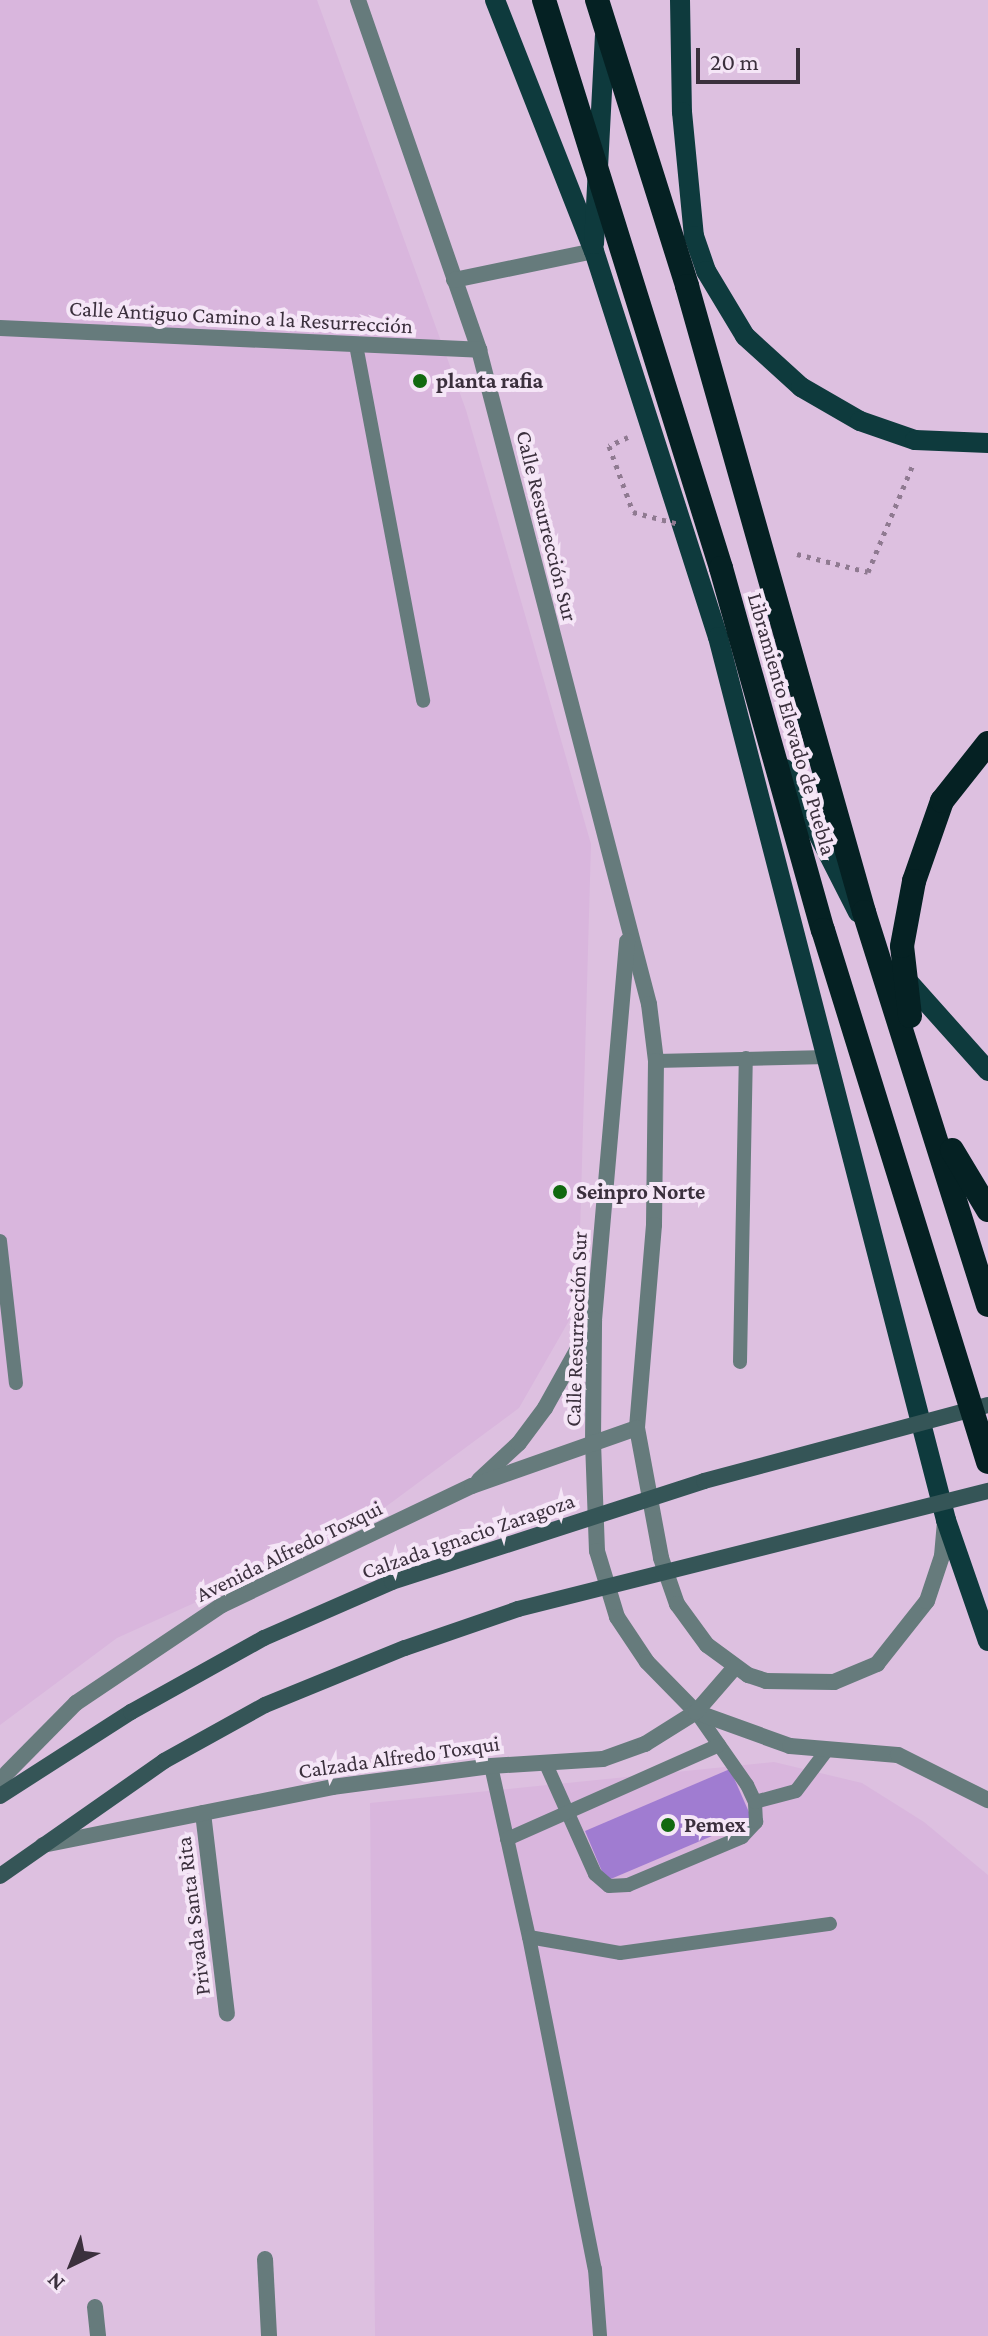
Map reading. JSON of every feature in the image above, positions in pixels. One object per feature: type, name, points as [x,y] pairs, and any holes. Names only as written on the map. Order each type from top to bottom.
[{"type":"highway","name":"Libramiento Elevado de Puebla","points":[[544,0],[721,568],[823,930],[988,1462]]},
{"type":"highway","name":"Libramiento Elevado de Puebla","points":[[597,0],[687,286],[864,912],[988,1305]]},
{"type":"highway","points":[[988,743],[942,801],[914,881],[902,946],[916,1048],[954,1154],[988,1210]]},
{"type":"main road","points":[[495,0],[594,251],[718,637],[946,1520],[988,1641]]},
{"type":"main road","points":[[594,251],[607,0]]},
{"type":"main road","points":[[680,0],[682,112],[694,236],[724,305],[754,345],[801,387],[860,421],[923,441],[988,443]]},
{"type":"main road","points":[[718,637],[853,904],[914,990],[988,1071]]},
{"type":"main road","name":"Calzada Ignacio Zaragoza","points":[[0,1796],[131,1712],[264,1638],[392,1582],[704,1481],[988,1405]]},
{"type":"main road","points":[[0,1876],[164,1761],[265,1705],[405,1648],[518,1609],[988,1491]]},
{"type":"street","name":"Calle Resurrección Sur","points":[[358,0],[479,350],[627,931],[649,1004],[656,1061],[654,1225],[637,1428],[667,1582],[691,1626],[735,1667]]},
{"type":"street","points":[[454,280],[594,251]]},
{"type":"street","name":"Calle Antiguo Camino a la Resurrección","points":[[0,328],[479,350]]},
{"type":"street","name":"Calle Resurrección Sur","points":[[627,931],[594,1320],[593,1442],[597,1551],[617,1617],[647,1662],[696,1712]]},
{"type":"street","points":[[472,1486],[519,1443],[545,1408],[594,1320]]},
{"type":"street","name":"Avenida Alfredo Toxqui","points":[[0,1780],[76,1703],[222,1605],[472,1486],[637,1428]]},
{"type":"street","points":[[735,1667],[766,1681],[811,1686],[856,1675],[877,1664],[927,1601],[942,1556],[946,1520]]},
{"type":"street","name":"Calzada Alfredo Toxqui","points":[[41,1845],[332,1787],[491,1766],[625,1753],[696,1712],[735,1667]]},
{"type":"street","points":[[696,1712],[755,1737],[827,1750],[898,1755],[988,1800]]},
{"type":"street","name":"Privada Santa Rita","points":[[203,1813],[227,2014]]},
{"type":"street","points":[[265,2259],[269,2336]]},
{"type":"street","points":[[95,2307],[98,2336]]},
{"type":"lane","points":[[356,345],[423,701]]},
{"type":"lane","points":[[656,1061],[828,1057]]},
{"type":"lane","points":[[740,1362],[746,1058]]},
{"type":"lane","points":[[0,1241],[16,1383]]},
{"type":"lane","points":[[545,1762],[565,1815],[595,1874],[609,1886],[628,1885],[742,1837],[756,1822],[755,1802],[696,1712]]},
{"type":"lane","points":[[507,1839],[719,1745]]},
{"type":"lane","points":[[755,1802],[796,1791],[827,1750]]},
{"type":"lane","points":[[491,1766],[529,1937],[595,2269],[600,2336]]},
{"type":"lane","points":[[529,1937],[620,1953],[830,1924]]},
{"type":"path","points":[[797,554],[868,572],[923,441]]},
{"type":"path","points":[[609,446],[633,512]]},
{"type":"shaded area","points":[[0,0],[317,0],[466,410],[591,844],[578,1305],[519,1408],[353,1531],[117,1638],[0,1725]]},
{"type":"shaded area","points":[[774,1762],[862,1783],[924,1822],[988,1875],[988,2336],[375,2336],[370,1803]]},
{"type":"building","name":"Pemex","points":[[730,1769],[752,1819],[606,1881],[585,1831]]},
{"type":"place","name":"planta rafia","points":[[420,381]]},
{"type":"place","name":"Seinpro Norte","points":[[560,1192]]},
{"type":"place","name":"Pemex","points":[[668,1825]]}]
